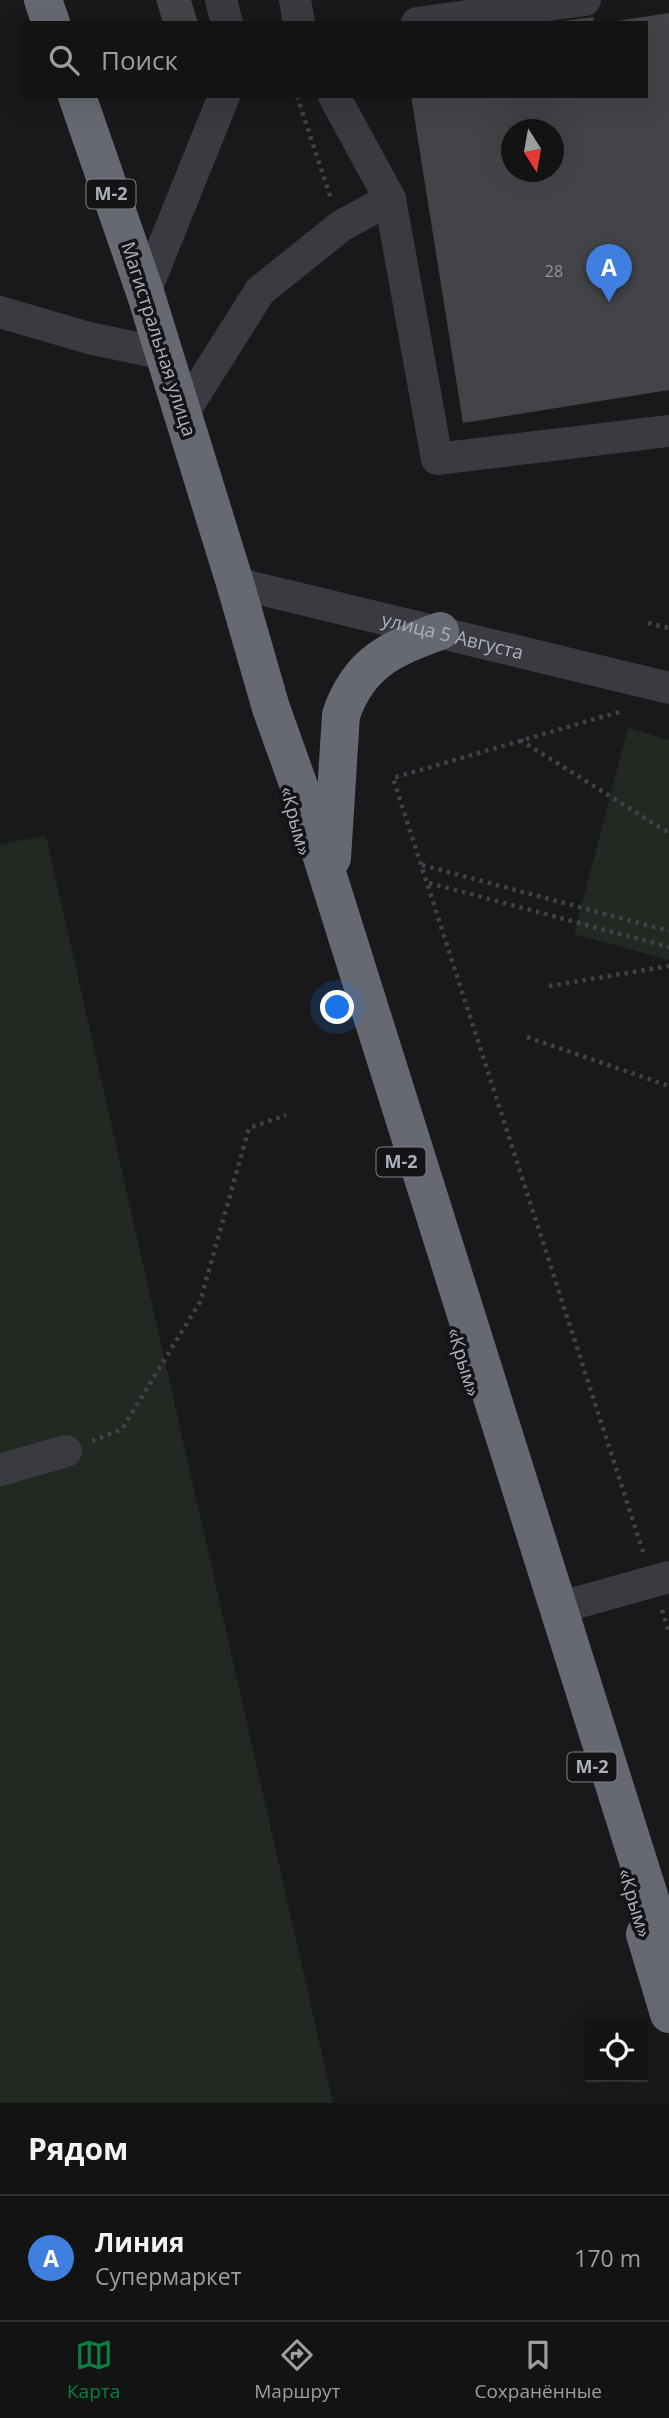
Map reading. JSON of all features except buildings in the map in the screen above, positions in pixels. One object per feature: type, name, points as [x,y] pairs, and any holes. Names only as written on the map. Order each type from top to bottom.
[{"type":"highway","points":[[43,0],[50,21]]},
{"type":"highway","name":"Магистральная улица","points":[[78,98],[145,292],[236,583]]},
{"type":"highway","name":"«Крым»","points":[[236,583],[271,708],[306,803],[669,1959]]},
{"type":"highway","points":[[330,885],[341,715],[349,692],[368,669],[393,648],[440,631]]},
{"type":"highway","name":"«Крым»","points":[[271,708],[289,807],[669,2014]]},
{"type":"street","points":[[221,0],[226,21]]},
{"type":"street","points":[[295,0],[299,21]]},
{"type":"street","points":[[432,21],[585,0]]},
{"type":"street","points":[[145,292],[223,98]]},
{"type":"street","points":[[335,98],[390,199],[437,459],[669,431]]},
{"type":"street","points":[[183,413],[260,291],[341,226],[390,199]]},
{"type":"street","points":[[0,312],[89,338],[165,354]]},
{"type":"street","name":"улица 5 Августа","points":[[236,583],[669,688]]},
{"type":"street","points":[[0,1470],[66,1451]]},
{"type":"street","points":[[558,1608],[661,1579]]},
{"type":"path","points":[[298,98],[341,226]]},
{"type":"path","points":[[648,623],[669,628]]},
{"type":"path","points":[[619,712],[393,778],[661,1579],[669,1632]]},
{"type":"path","points":[[520,740],[669,833]]},
{"type":"path","points":[[422,864],[669,931]]},
{"type":"path","points":[[428,883],[669,947]]},
{"type":"path","points":[[548,986],[669,967]]},
{"type":"path","points":[[527,1037],[669,1086]]},
{"type":"path","points":[[66,1451],[122,1429],[200,1302],[249,1128],[286,1115]]},
{"type":"shaded area","points":[[628,728],[669,740],[669,960],[574,934]]},
{"type":"shaded area","points":[[46,836],[333,2103],[0,2103],[0,844]]},
{"type":"place","name":"Линия","points":[[609,302]]}]
